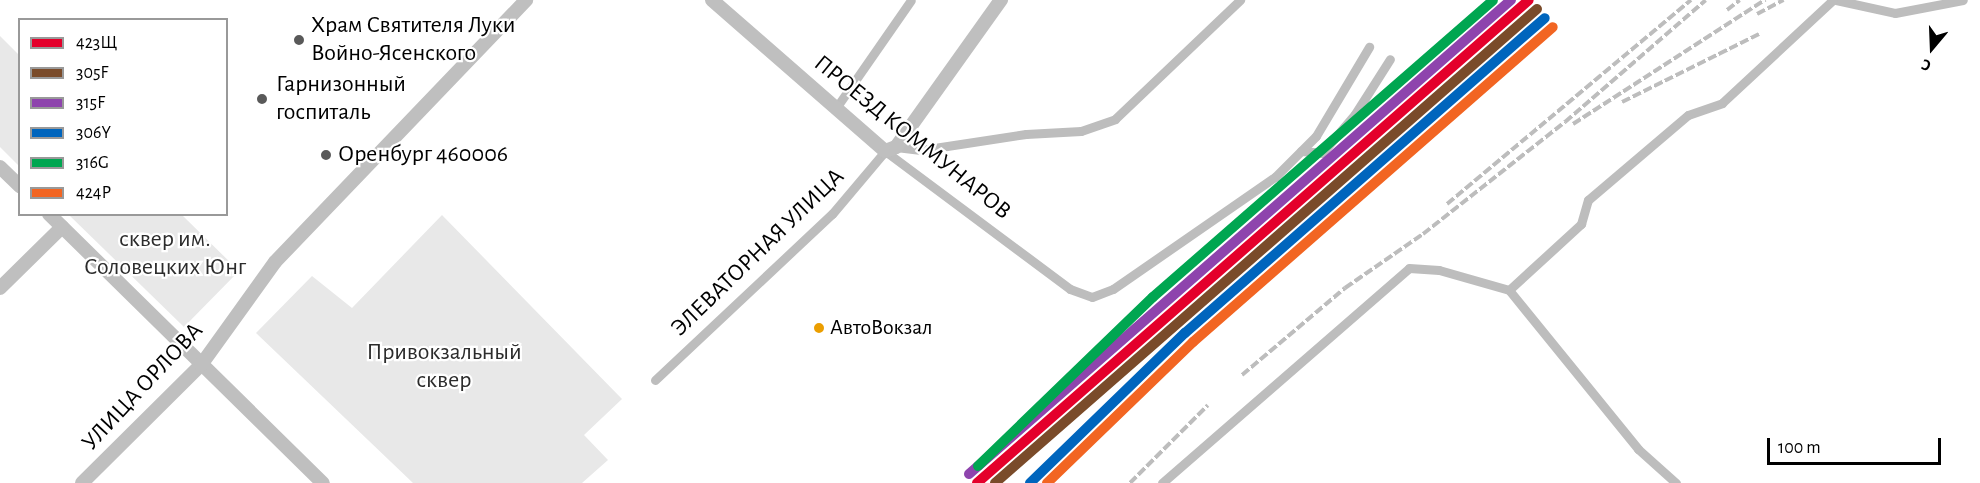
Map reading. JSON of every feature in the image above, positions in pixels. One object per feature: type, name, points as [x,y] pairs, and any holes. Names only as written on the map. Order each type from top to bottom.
[{"type":"street","name":"УЛИЦА ОРЛОВА","points":[[82,483],[201,365],[275,262],[526,0]]},
{"type":"street","name":"ПРОЕЗД КОММУНАРОВ","points":[[712,0],[836,108],[1050,276],[1092,297],[1113,289],[1275,177],[1302,150]]},
{"type":"street","points":[[836,108],[911,0]]},
{"type":"street","points":[[891,149],[1001,0]]},
{"type":"street","points":[[891,149],[921,150],[1026,134],[1081,131],[1115,119],[1240,0]]},
{"type":"street","points":[[1509,290],[1581,224],[1588,200],[1688,115],[1722,103],[1834,0],[1895,14],[1962,0]]},
{"type":"street","points":[[1302,150],[1316,136],[1369,47]]},
{"type":"street","points":[[1302,150],[1322,153],[1355,114],[1390,59]]},
{"type":"street","name":"ЭЛЕВАТОРНАЯ УЛИЦА","points":[[655,380],[832,214],[891,149]]},
{"type":"street","points":[[0,166],[18,184]]},
{"type":"street","points":[[51,216],[323,483]]},
{"type":"street","points":[[0,288],[62,227]]},
{"type":"street","points":[[1162,483],[1409,268],[1439,270],[1509,290],[1638,449],[1673,480]]},
{"type":"green space","points":[[0,36],[18,54],[18,165],[0,147]]},
{"type":"green space","name":"Привокзальный сквер","points":[[442,215],[622,399],[584,435],[608,460],[582,483],[413,483],[256,333],[312,276],[352,308]]},
{"type":"green space","name":"сквер им. Соловецких Юнг","points":[[70,216],[183,216],[239,271],[184,327]]},
{"type":"railway","points":[[1447,204],[1691,0]]},
{"type":"railway","points":[[1242,375],[1345,288],[1423,234],[1565,122],[1706,0]]},
{"type":"railway","points":[[1727,10],[1740,0]]},
{"type":"railway","points":[[1573,124],[1765,0]]},
{"type":"railway","points":[[1757,14],[1783,0]]},
{"type":"railway","points":[[1622,102],[1759,34]]},
{"type":"railway","points":[[1130,483],[1208,405]]},
{"type":"transit line","name":"316G","points":[[978,466],[1153,297],[1493,0]]},
{"type":"transit line","name":"315F","points":[[969,474],[1511,0]]},
{"type":"transit line","name":"423Щ","points":[[977,483],[1529,0]]},
{"type":"transit line","name":"305F","points":[[995,483],[1537,9]]},
{"type":"transit line","name":"306Y","points":[[1030,483],[1185,333],[1545,18]]},
{"type":"transit line","name":"424Р","points":[[1047,483],[1193,342],[1553,27]]},
{"type":"place","name":"Храм Святителя Луки Войно-Ясенского","points":[[299,40]]},
{"type":"place","name":"Гарнизонный госпиталь","points":[[262,99]]},
{"type":"place","name":"Оренбург 460006","points":[[326,155]]},
{"type":"place","name":"АвтоВокзал","points":[[819,328]]}]
